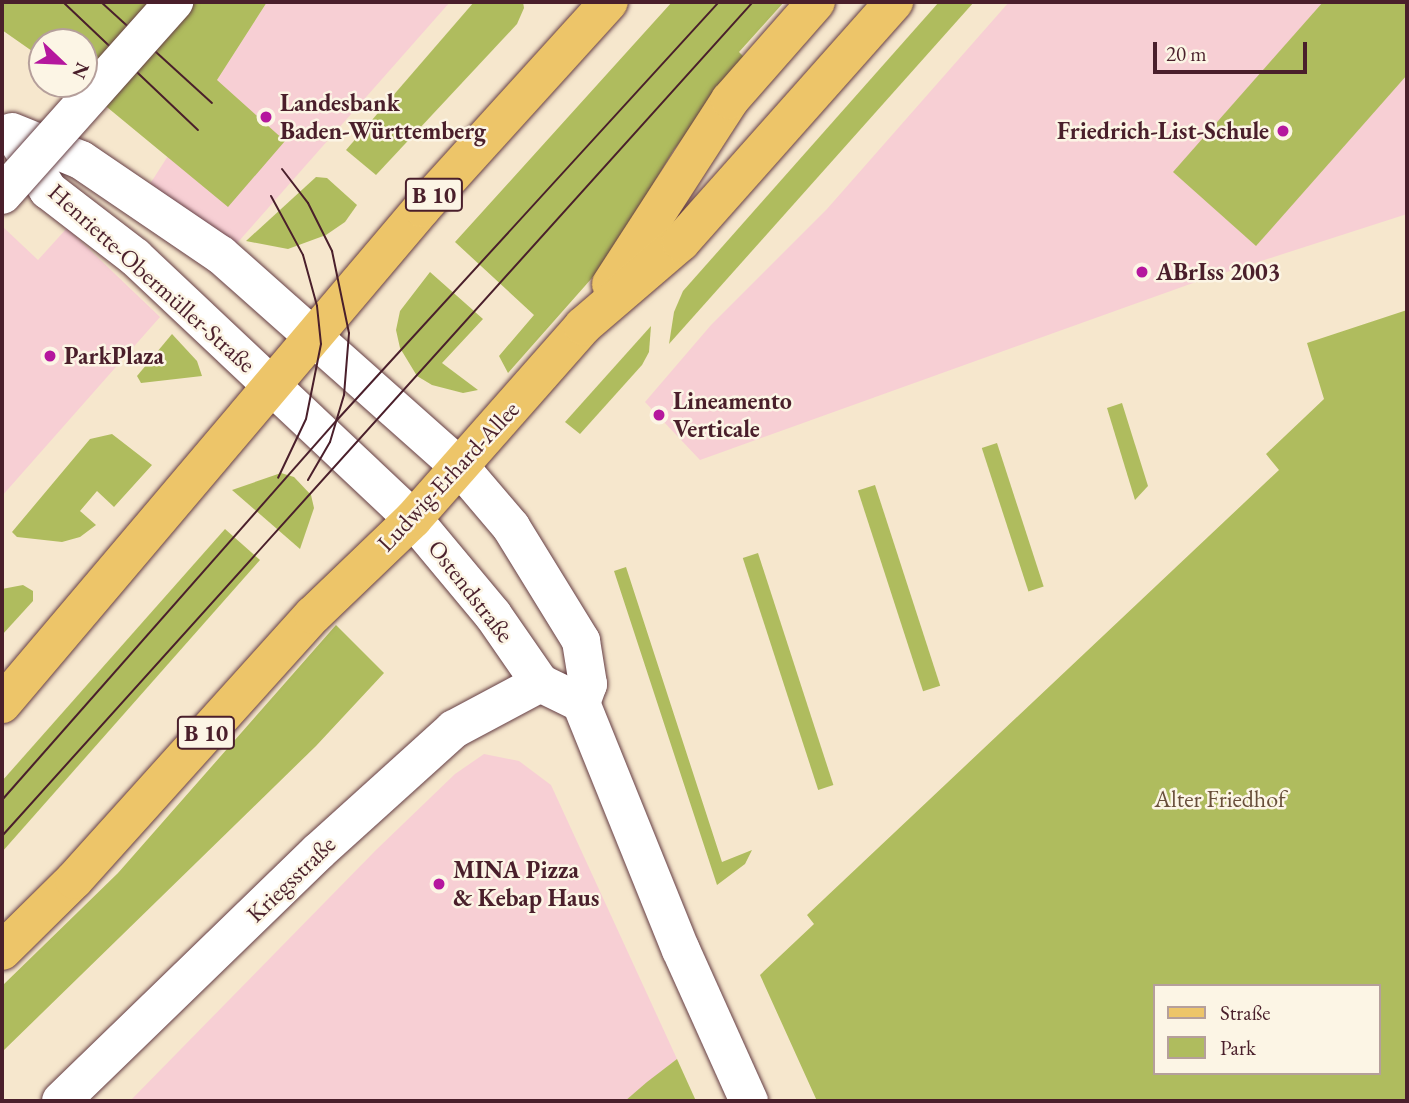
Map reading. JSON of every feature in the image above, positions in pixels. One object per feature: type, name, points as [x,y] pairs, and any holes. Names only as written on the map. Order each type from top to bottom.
[{"type":"main road","name":"B 10","points":[[2,704],[422,208],[609,2]]},
{"type":"main road","name":"B 10","points":[[583,326],[699,144],[816,2]]},
{"type":"main road","name":"Ludwig-Erhard-Allee","points":[[2,951],[74,880],[313,615],[413,519],[583,326],[681,242],[894,2]]},
{"type":"street","points":[[2,195],[174,2]]},
{"type":"street","name":"Henriette-Obermüller-Straße","points":[[7,127],[82,160],[221,254],[460,467]]},
{"type":"street","name":"Henriette-Obermüller-Straße","points":[[7,127],[48,190],[135,257],[272,387]]},
{"type":"street","name":"Ostendstraße","points":[[272,387],[413,519],[493,615],[540,682],[581,703]]},
{"type":"street","points":[[460,467],[528,549],[581,641],[588,684],[581,703],[681,950],[749,1101]]},
{"type":"street","name":"Kriegsstraße","points":[[61,1101],[319,851],[454,729],[540,682]]},
{"type":"shaded area","name":"Landesbank Baden-Württemberg","points":[[267,2],[450,2],[232,249],[148,187]]},
{"type":"shaded area","name":"Friedrich-List-Schule","points":[[1009,2],[1407,2],[1407,214],[1193,283],[700,460],[645,402],[711,325],[827,209]]},
{"type":"shaded area","name":"ParkPlaza","points":[[2,226],[38,260],[67,228],[160,317],[2,496]]},
{"type":"shaded area","points":[[484,754],[519,761],[551,785],[677,1059],[625,1101],[130,1101],[376,850],[455,774]]},
{"type":"green space","points":[[2,2],[267,2],[217,80],[285,141],[228,207],[96,98],[98,28],[28,28],[28,48],[2,30]]},
{"type":"green space","points":[[474,2],[523,2],[524,8],[517,24],[376,175],[346,150]]},
{"type":"green space","points":[[672,2],[784,2],[739,52],[745,58],[673,151],[607,261],[508,373],[499,356],[534,315],[455,242]]},
{"type":"green space","points":[[939,2],[974,2],[669,344],[674,312],[683,291]]},
{"type":"green space","name":"Friedrich-List-Schule","points":[[1323,2],[1407,2],[1407,75],[1256,246],[1173,172]]},
{"type":"green space","points":[[316,177],[327,178],[357,205],[345,222],[326,235],[288,249],[246,241]]},
{"type":"green space","points":[[430,272],[483,319],[442,363],[478,390],[463,393],[432,385],[417,376],[400,348],[396,330],[400,311]]},
{"type":"green space","name":"Alter Friedhof","points":[[1407,310],[1407,1101],[817,1101],[760,975],[814,924],[807,915],[1279,470],[1266,454],[1324,399],[1307,343]]},
{"type":"green space","points":[[651,326],[649,352],[642,365],[580,434],[565,422]]},
{"type":"green space","points":[[172,334],[197,361],[202,376],[141,383],[137,376]]},
{"type":"green space","points":[[1122,403],[1148,486],[1135,500],[1107,408]]},
{"type":"green space","points":[[112,434],[152,465],[114,507],[97,491],[80,511],[96,525],[80,537],[62,542],[17,537],[12,532],[90,439]]},
{"type":"green space","points":[[997,443],[1044,587],[1028,592],[982,448]]},
{"type":"green space","points":[[281,473],[294,477],[311,495],[314,508],[300,549],[232,490]]},
{"type":"green space","points":[[875,485],[940,686],[923,691],[858,491]]},
{"type":"green space","points":[[225,529],[260,560],[2,852],[2,781]]},
{"type":"green space","points":[[758,553],[833,785],[818,790],[743,558]]},
{"type":"green space","points":[[626,567],[722,862],[752,850],[745,864],[717,885],[614,571]]},
{"type":"green space","points":[[23,585],[33,591],[33,601],[2,635],[2,589]]},
{"type":"green space","points":[[336,625],[384,673],[316,746],[2,1052],[2,986],[118,873]]},
{"type":"green space","points":[[677,1059],[696,1101],[625,1101],[647,1082]]},
{"type":"tram line","points":[[63,2],[198,130]]},
{"type":"tram line","points":[[101,2],[212,103]]},
{"type":"tram line","points":[[2,800],[337,420],[719,2]]},
{"type":"tram line","points":[[2,836],[753,2]]},
{"type":"tram line","points":[[282,169],[308,203],[332,251],[349,333],[344,395],[330,442],[308,480]]},
{"type":"tram line","points":[[271,196],[303,255],[317,306],[321,344],[306,419],[278,478]]},
{"type":"place","name":"Landesbank Baden-Württemberg","points":[[266,117]]},
{"type":"place","name":"Friedrich-List-Schule","points":[[1283,131]]},
{"type":"place","name":"ABrIss 2003","points":[[1142,272]]},
{"type":"place","name":"ParkPlaza","points":[[50,356]]},
{"type":"place","name":"Lineamento Verticale","points":[[659,415]]},
{"type":"place","name":"MINA Pizza & Kebap Haus","points":[[439,884]]}]
